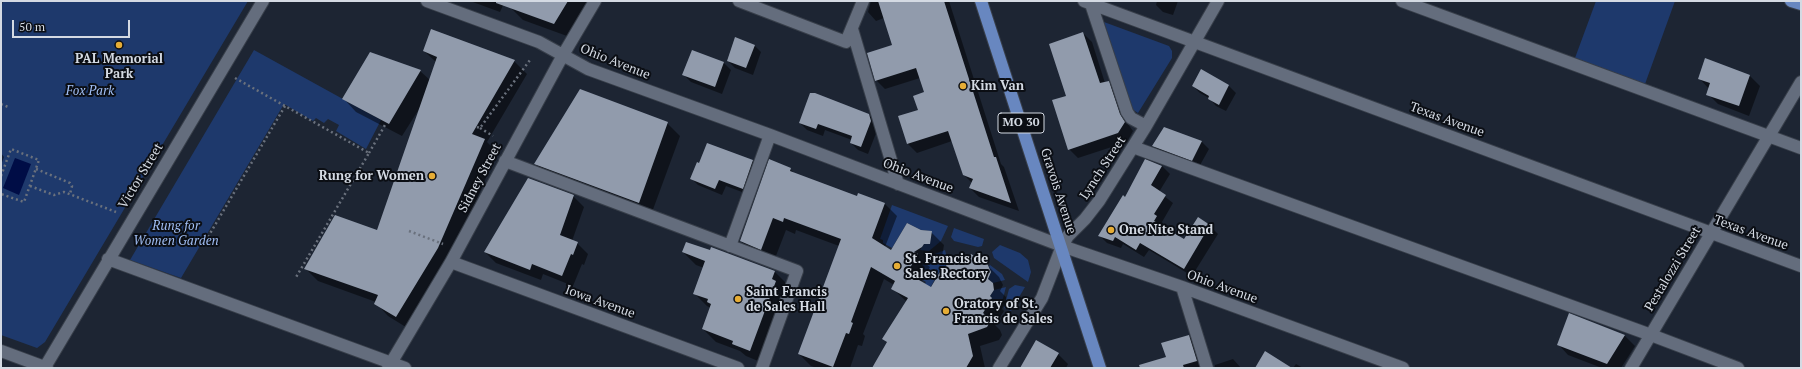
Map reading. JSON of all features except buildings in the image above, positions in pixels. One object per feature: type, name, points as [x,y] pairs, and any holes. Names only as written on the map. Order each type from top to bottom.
[{"type":"main road","name":"Gravois Avenue","points":[[981,1],[1062,246],[1100,368]]},
{"type":"main road","points":[[1791,1],[1801,4]]},
{"type":"street","name":"Victor Street","points":[[46,368],[108,259],[263,1]]},
{"type":"street","name":"Ohio Avenue","points":[[427,1],[539,42],[588,69],[770,135],[1062,246],[1182,287],[1403,368]]},
{"type":"street","name":"Sidney Street","points":[[390,366],[451,262],[563,55],[595,1]]},
{"type":"street","points":[[739,1],[846,42],[863,1]]},
{"type":"street","name":"Lynch Street","points":[[999,368],[1042,298],[1062,246],[1068,236],[1085,219],[1099,201],[1146,126],[1218,1]]},
{"type":"street","points":[[1402,1],[1801,148]]},
{"type":"street","points":[[1087,2],[1128,112],[1131,118],[1146,126]]},
{"type":"street","name":"Texas Avenue","points":[[1087,2],[1801,266]]},
{"type":"street","points":[[852,30],[898,184]]},
{"type":"street","name":"Pestalozzi Street","points":[[1631,368],[1801,82]]},
{"type":"street","points":[[730,246],[770,135]]},
{"type":"street","points":[[1133,147],[1738,368]]},
{"type":"street","points":[[505,161],[797,272],[762,368]]},
{"type":"street","points":[[108,259],[390,366],[405,368]]},
{"type":"street","name":"Iowa Avenue","points":[[451,262],[738,368]]},
{"type":"street","points":[[1182,287],[1207,368]]},
{"type":"street","points":[[1,351],[46,368]]},
{"type":"path","points":[[493,136],[479,127],[530,60]]},
{"type":"path","points":[[235,78],[369,154]]},
{"type":"path","points":[[1,104],[8,107]]},
{"type":"path","points":[[208,237],[285,106]]},
{"type":"path","points":[[295,279],[385,125]]},
{"type":"path","points":[[1,176],[11,149],[39,160],[24,202],[1,194]]},
{"type":"path","points":[[36,169],[70,183],[72,186],[70,194]]},
{"type":"path","points":[[30,186],[51,194],[64,192],[116,212]]},
{"type":"path","points":[[409,231],[443,244]]},
{"type":"green space","name":"Fox Park","points":[[3,1],[248,1],[45,342],[37,348],[1,335],[1,8]]},
{"type":"green space","points":[[1596,1],[1675,1],[1645,84],[1575,58]]},
{"type":"green space","points":[[1104,22],[1169,46],[1172,51],[1172,58],[1138,113],[1132,109]]},
{"type":"green space","name":"Rung for Women Garden","points":[[254,50],[381,120],[366,149],[336,131],[339,125],[328,119],[324,123],[316,118],[313,121],[284,104],[181,278],[130,260]]},
{"type":"green space","points":[[892,205],[948,226],[941,241],[929,251],[920,250],[924,244],[930,242],[932,234],[930,231],[921,230],[907,223],[892,248],[883,243],[883,240],[880,239]]},
{"type":"green space","points":[[954,228],[984,239],[982,246],[978,247],[954,241],[951,237]]},
{"type":"green space","points":[[1000,245],[1020,253],[1028,260],[1031,272],[1028,282],[994,258],[992,252]]},
{"type":"green space","points":[[945,250],[948,262],[945,268],[942,267],[918,309],[914,304],[926,282],[916,276],[927,259],[932,255]]},
{"type":"green space","points":[[990,265],[1002,274],[1005,280],[993,283],[988,279],[991,272],[989,267]]},
{"type":"green space","points":[[1015,285],[1025,287],[1011,311],[1004,308],[1009,289]]},
{"type":"green space","points":[[1006,287],[1001,306],[991,299],[992,298],[990,296],[994,290]]},
{"type":"shaded area","points":[[15,158],[31,164],[19,195],[3,188]]},
{"type":"place","name":"PAL Memorial Park","points":[[119,45]]},
{"type":"place","name":"Kim Van","points":[[963,86]]},
{"type":"place","name":"Rung for Women","points":[[432,176]]},
{"type":"place","name":"One Nite Stand","points":[[1111,230]]},
{"type":"place","name":"St. Francis de Sales Rectory","points":[[897,266]]},
{"type":"place","name":"Saint Francis de Sales Hall","points":[[738,299]]},
{"type":"place","name":"Oratory of St. Francis de Sales","points":[[946,311]]}]
